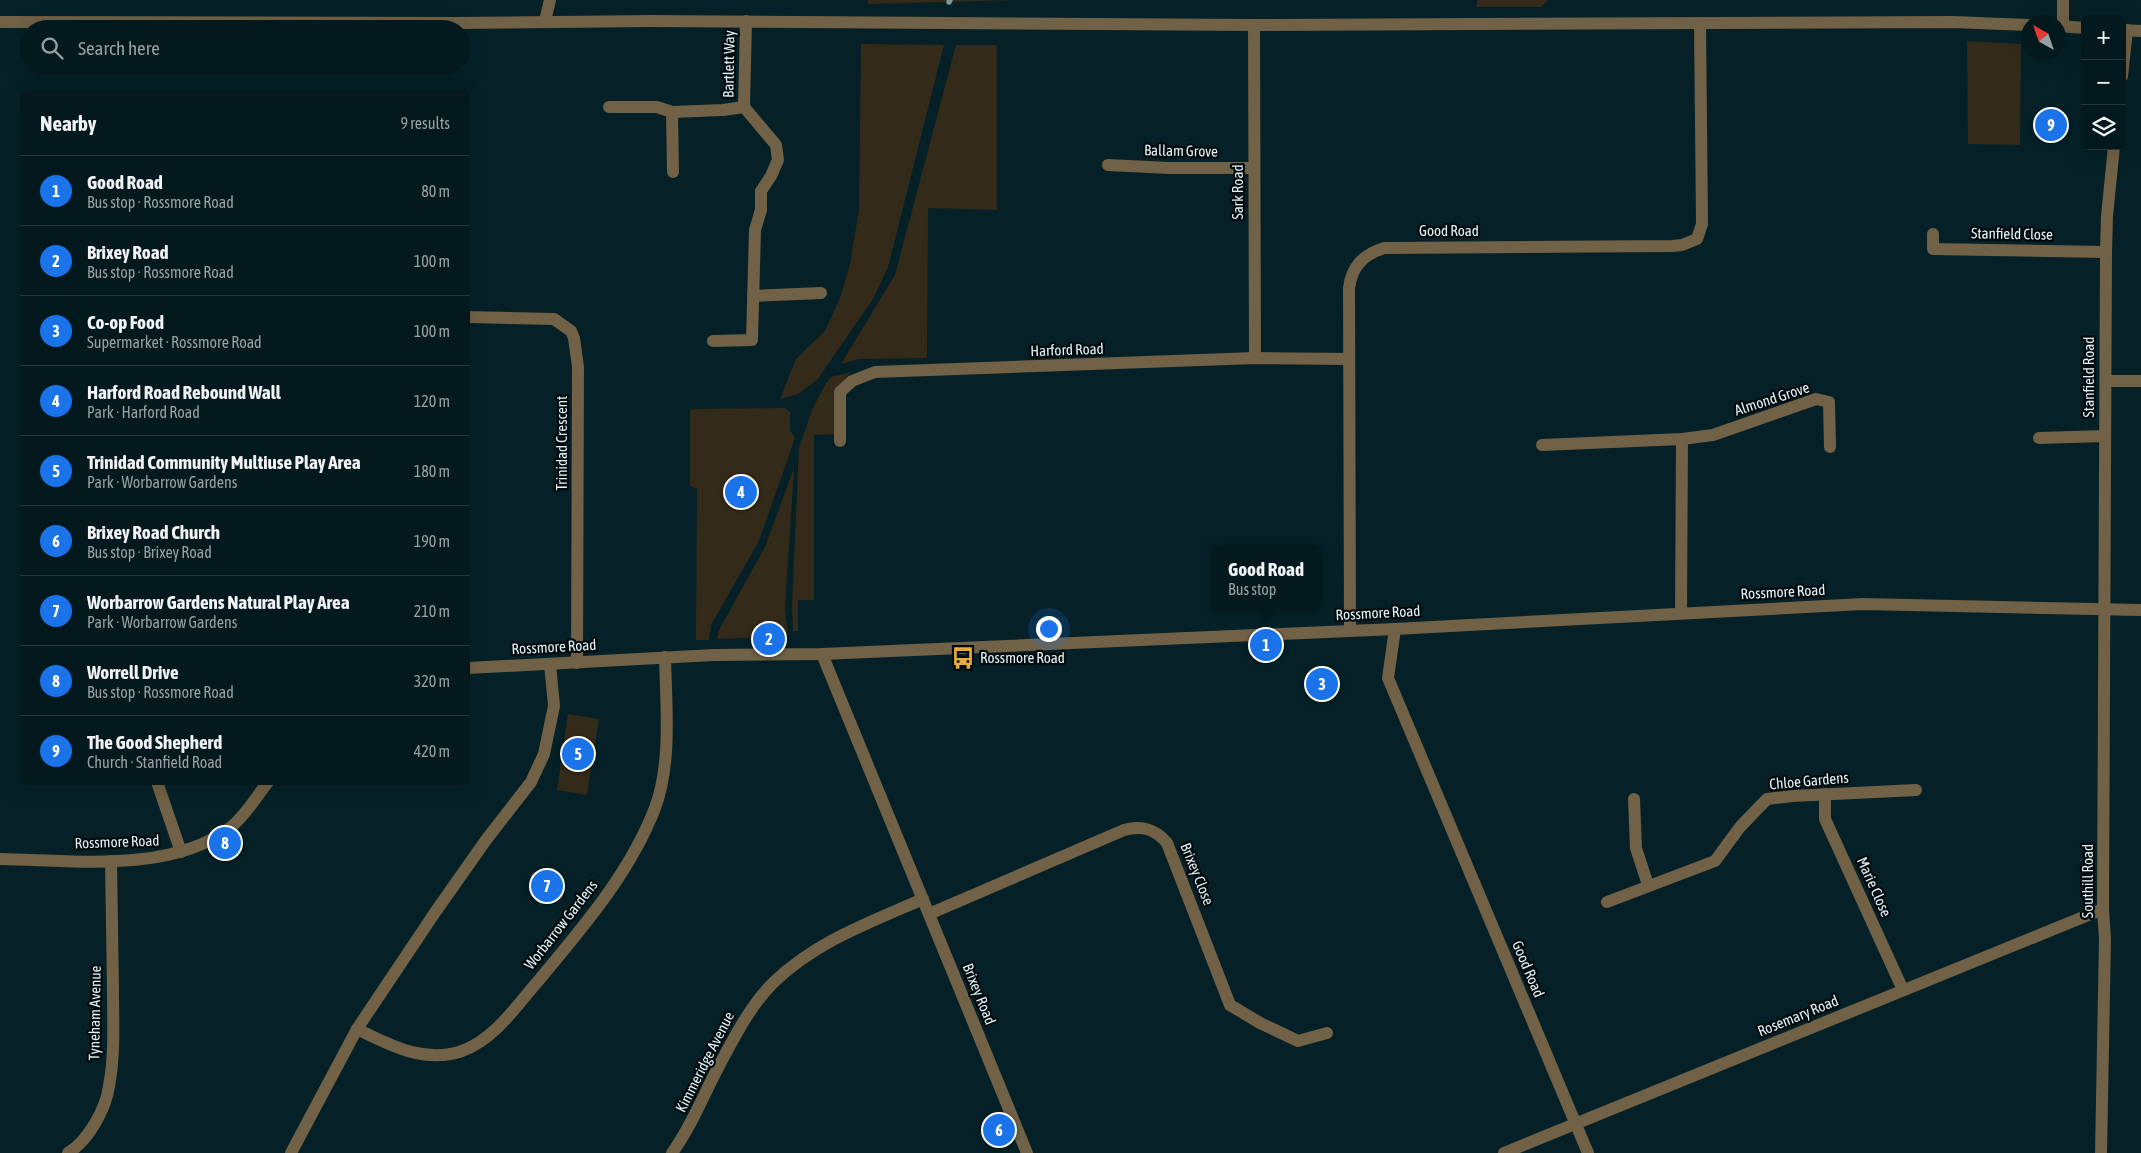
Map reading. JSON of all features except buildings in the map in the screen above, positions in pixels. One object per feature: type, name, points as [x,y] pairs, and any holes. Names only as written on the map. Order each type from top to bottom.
[{"type":"street","points":[[545,21],[550,0]]},
{"type":"street","points":[[2062,15],[2063,0]]},
{"type":"street","points":[[470,23],[545,21],[1254,25],[1953,22],[2021,25]]},
{"type":"street","points":[[0,22],[20,22]]},
{"type":"street","name":"Bartlett Way","points":[[714,341],[752,340],[754,230],[762,210],[761,191],[771,176],[778,160],[776,145],[744,106],[746,22]]},
{"type":"street","name":"Good Road","points":[[1350,631],[1350,277],[1358,263],[1375,251],[1392,247],[1672,246],[1682,245],[1697,239],[1702,224],[1700,23]]},
{"type":"street","name":"Sark Road","points":[[1254,25],[1254,358]]},
{"type":"street","points":[[2066,26],[2081,28]]},
{"type":"street","points":[[2126,30],[2141,31]]},
{"type":"street","name":"Bartlett Way","points":[[609,107],[657,107],[672,112],[723,110],[744,106]]},
{"type":"street","points":[[672,112],[673,172]]},
{"type":"street","name":"Stanfield Road","points":[[2105,609],[2106,252],[2107,216],[2114,150]]},
{"type":"street","name":"Ballam Grove","points":[[1108,165],[1169,168],[1254,168]]},
{"type":"street","name":"Stanfield Close","points":[[1933,234],[1933,249],[2106,252]]},
{"type":"street","points":[[753,296],[820,293]]},
{"type":"street","name":"Trinidad Crescent","points":[[470,317],[554,319],[571,331],[574,338],[578,367],[577,663]]},
{"type":"street","name":"Harford Road","points":[[840,441],[840,392],[852,381],[876,372],[1254,358],[1349,359]]},
{"type":"street","points":[[2106,381],[2141,381]]},
{"type":"street","name":"Almond Grove","points":[[1542,445],[1682,439],[1713,435],[1816,399],[1829,402],[1830,446]]},
{"type":"street","points":[[2040,438],[2105,436]]},
{"type":"street","points":[[1681,613],[1682,439]]},
{"type":"street","name":"Rossmore Road","points":[[470,668],[665,657],[822,654],[1395,629],[1863,604],[2141,610]]},
{"type":"street","name":"Southill Road","points":[[2101,1153],[2105,939],[2103,909],[2105,609]]},
{"type":"street","name":"Good Road","points":[[1395,629],[1388,678],[1588,1153]]},
{"type":"street","name":"Brixey Road","points":[[822,654],[1027,1153]]},
{"type":"street","name":"Worbarrow Gardens","points":[[358,1029],[393,1047],[417,1054],[438,1056],[461,1051],[479,1042],[503,1022],[584,927],[637,846],[655,807],[664,773],[665,657]]},
{"type":"street","points":[[291,1153],[358,1029],[436,911],[486,840],[532,782],[544,754],[554,706],[550,664]]},
{"type":"street","points":[[158,785],[180,852]]},
{"type":"street","name":"Rossmore Road","points":[[0,859],[111,861],[146,859],[180,852],[219,835],[232,826],[242,817],[266,785]]},
{"type":"street","name":"Chloe Gardens","points":[[1607,902],[1715,861],[1740,827],[1767,799],[1916,790]]},
{"type":"street","name":"Marie Close","points":[[1825,794],[1825,819],[1903,990]]},
{"type":"street","points":[[1634,799],[1636,848],[1648,885]]},
{"type":"street","name":"Brixey Close","points":[[929,914],[1124,830],[1143,828],[1153,831],[1167,843],[1230,1005],[1260,1023],[1298,1041],[1326,1033]]},
{"type":"street","name":"Tyneham Avenue","points":[[68,1153],[83,1139],[91,1128],[101,1111],[109,1087],[113,1031],[111,861]]},
{"type":"street","name":"Kimmeridge Avenue","points":[[672,1153],[696,1115],[714,1074],[748,1014],[773,983],[827,943],[850,930],[923,899]]},
{"type":"street","name":"Rosemary Road","points":[[1504,1153],[2103,909]]},
{"type":"shaded area","points":[[868,0],[1022,0],[868,4]]},
{"type":"shaded area","points":[[1477,0],[1548,0],[1541,7],[1477,7]]},
{"type":"shaded area","points":[[1967,41],[2021,44],[2020,145],[1968,144]]},
{"type":"shaded area","points":[[861,44],[944,45],[888,267],[873,299],[817,380],[798,394],[780,399],[796,359],[825,331],[840,298],[850,264],[859,210]]},
{"type":"shaded area","points":[[956,45],[997,45],[997,210],[928,208],[927,358],[859,359],[841,364],[895,275]]},
{"type":"shaded area","points":[[851,372],[837,387],[836,434],[814,435],[814,600],[798,600],[798,631],[793,631],[792,605],[799,448],[812,410],[825,385],[831,377]]},
{"type":"shaded area","points":[[785,408],[790,412],[790,430],[795,438],[759,541],[711,625],[709,640],[696,640],[697,489],[690,486],[690,409]]},
{"type":"shaded area","points":[[794,468],[785,609],[788,636],[718,639],[718,632],[765,547]]},
{"type":"shaded area","points":[[568,714],[599,719],[587,795],[557,790]]},
{"type":"shaded area","points":[[554,867],[563,899],[539,905],[530,873]]},
{"type":"place","name":"The Good Shepherd","points":[[2051,125]]},
{"type":"place","name":"Harford Road Rebound Wall","points":[[741,492]]},
{"type":"place","name":"Brixey Road","points":[[769,639]]},
{"type":"place","name":"Good Road","points":[[1266,645]]},
{"type":"place","name":"Rossmore Road","points":[[963,658]]},
{"type":"place","name":"Co-op Food","points":[[1322,684]]},
{"type":"place","name":"Trinidad Community Multiuse Play Area","points":[[578,754]]},
{"type":"place","name":"Worrell Drive","points":[[225,843]]},
{"type":"place","name":"Worbarrow Gardens Natural Play Area","points":[[547,886]]},
{"type":"place","name":"Brixey Road Church","points":[[999,1130]]}]
